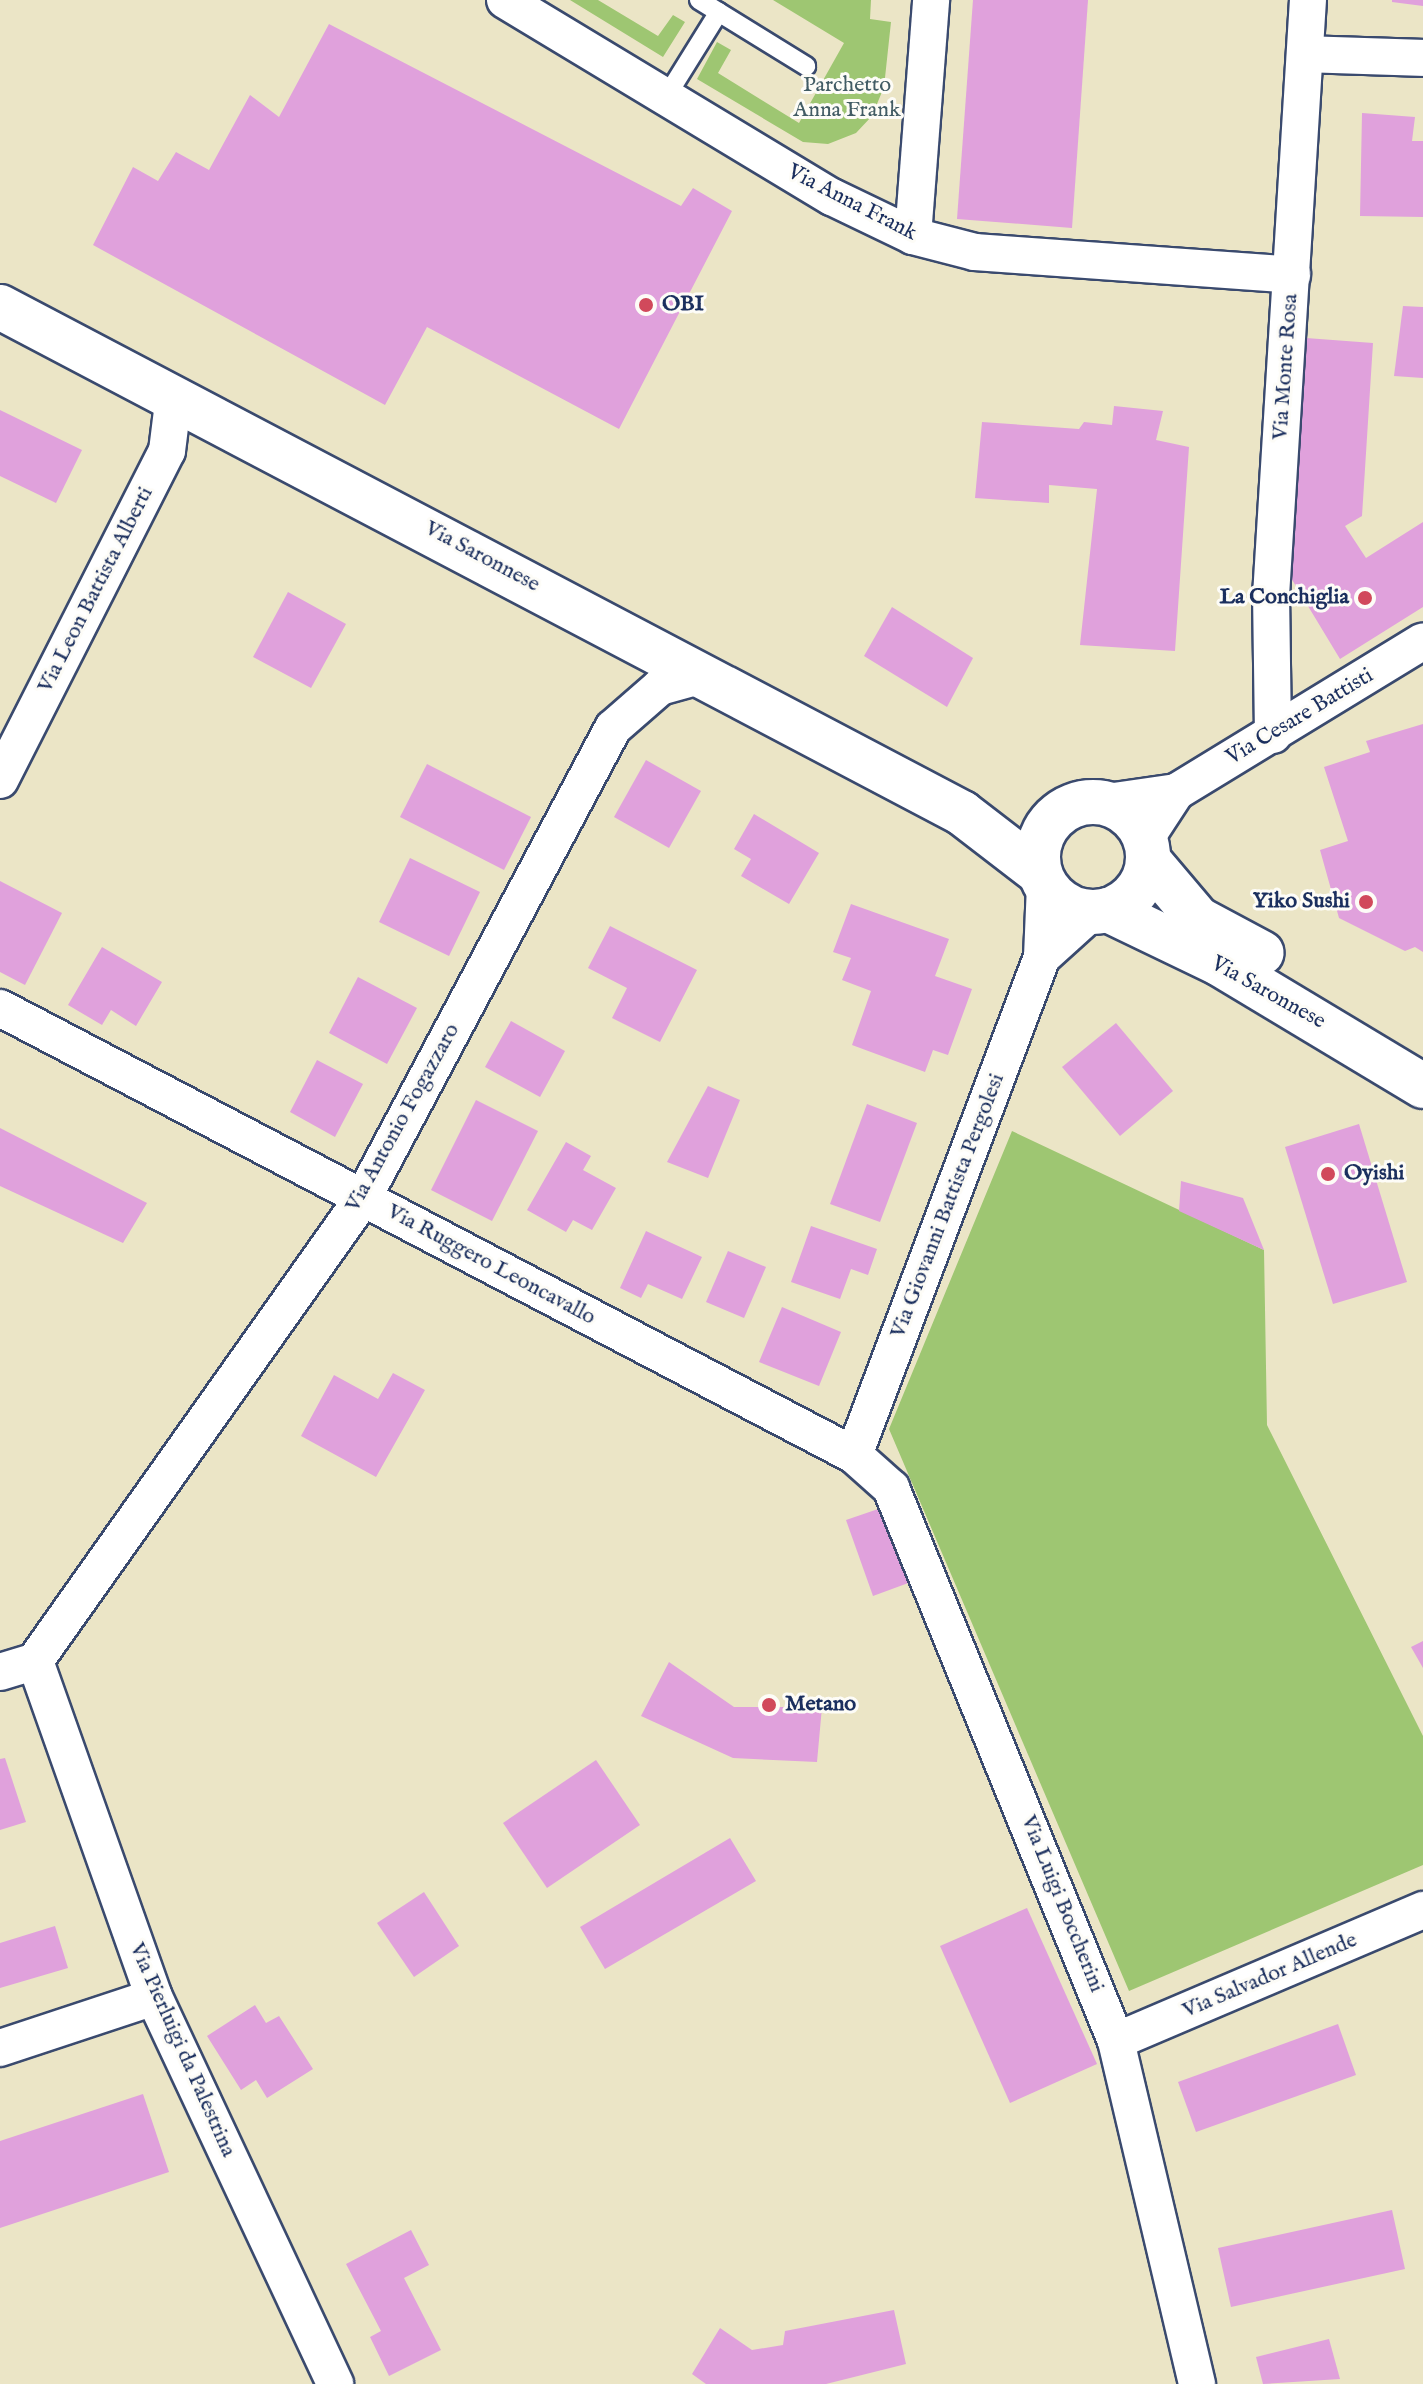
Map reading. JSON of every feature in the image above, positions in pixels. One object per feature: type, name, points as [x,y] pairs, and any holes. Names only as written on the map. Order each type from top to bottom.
[{"type":"main road","name":"Via Saronnese","points":[[0,307],[174,395],[962,813],[1042,879],[1063,903],[1100,911],[1220,964],[1423,1086]]},
{"type":"main road","name":"Via Saronnese","points":[[1107,802],[1133,817],[1147,850],[1198,919],[1369,1016],[1423,1054]]},
{"type":"main road","points":[[1042,879],[1038,849],[1051,820],[1077,803],[1107,802]]},
{"type":"main road","name":"Via Saronnese","points":[[962,813],[1051,820]]},
{"type":"main road","points":[[1100,911],[1136,892],[1147,850]]},
{"type":"street","name":"Via Anna Frank","points":[[505,0],[832,197],[913,236],[975,252],[1292,275]]},
{"type":"street","points":[[913,236],[931,0]]},
{"type":"street","name":"Via Monte Rosa","points":[[1273,735],[1271,596],[1308,0]]},
{"type":"street","points":[[1305,54],[1423,58]]},
{"type":"street","name":"Via Leon Battista Alberti","points":[[0,780],[167,451],[174,395]]},
{"type":"street","name":"Via Cesare Battisti","points":[[1107,802],[1176,792],[1423,641]]},
{"type":"street","name":"Via Antonio Fogazzaro","points":[[35,1661],[363,1198],[613,728],[660,687],[703,675]]},
{"type":"street","name":"Via Cesare Battisti","points":[[1147,850],[1176,792]]},
{"type":"street","name":"Via Giovanni Battista Pergolesi","points":[[854,1455],[1042,957],[1042,879]]},
{"type":"street","name":"Via Giovanni Battista Pergolesi","points":[[1042,957],[1100,911]]},
{"type":"street","name":"Via Ruggero Leoncavallo","points":[[0,1008],[854,1455]]},
{"type":"street","name":"Via Luigi Boccherini","points":[[854,1455],[891,1488],[914,1536],[1116,2041],[1197,2384]]},
{"type":"street","points":[[0,1672],[35,1661]]},
{"type":"street","name":"Via Pierluigi da Palestrina","points":[[35,1661],[154,1997],[335,2384]]},
{"type":"street","name":"Via Salvador Allende","points":[[1116,2041],[1423,1910]]},
{"type":"street","points":[[0,2048],[154,1997]]},
{"type":"lane","points":[[699,0],[806,66]]},
{"type":"lane","points":[[666,97],[719,12]]},
{"type":"green space","points":[[570,0],[598,0],[658,36],[673,15],[685,22],[663,57]]},
{"type":"green space","name":"Parchetto Anna Frank","points":[[773,0],[871,0],[870,19],[891,22],[884,87],[872,116],[856,133],[828,144],[803,142],[697,79],[717,42],[731,50],[718,73],[799,123],[844,43]]},
{"type":"green space","points":[[1012,1131],[1264,1250],[1267,1425],[1423,1736],[1423,1865],[1129,1991],[889,1429]]},
{"type":"building","points":[[973,0],[1088,0],[1072,228],[957,219]]},
{"type":"building","points":[[1423,0],[1423,6],[1392,2]]},
{"type":"building","points":[[329,24],[681,206],[693,188],[732,211],[619,429],[427,327],[385,405],[93,245],[133,167],[158,181],[176,152],[209,170],[250,95],[279,117]]},
{"type":"building","points":[[1362,113],[1415,117],[1412,141],[1423,141],[1423,217],[1360,216]]},
{"type":"building","points":[[1403,306],[1423,307],[1423,378],[1394,376]]},
{"type":"building","points":[[1306,338],[1373,343],[1362,516],[1345,526],[1366,558],[1423,522],[1423,607],[1340,659],[1288,573]]},
{"type":"building","points":[[1114,406],[1163,411],[1156,440],[1189,447],[1175,651],[1080,645],[1097,489],[1049,485],[1049,503],[975,498],[982,422],[1079,429],[1084,422],[1112,425]]},
{"type":"building","points":[[0,410],[82,450],[56,503],[0,476]]},
{"type":"building","points":[[288,592],[346,624],[311,688],[253,657]]},
{"type":"building","points":[[892,607],[973,658],[947,707],[864,656]]},
{"type":"building","points":[[1423,724],[1423,952],[1415,947],[1405,951],[1339,918],[1320,850],[1348,841],[1324,767],[1370,752],[1366,741]]},
{"type":"building","points":[[646,760],[701,791],[669,848],[614,817]]},
{"type":"building","points":[[427,764],[531,817],[504,870],[400,817]]},
{"type":"building","points":[[754,814],[819,853],[789,904],[741,876],[751,859],[734,849]]},
{"type":"building","points":[[410,858],[480,892],[449,956],[379,922]]},
{"type":"building","points":[[0,881],[62,913],[25,985],[0,972]]},
{"type":"building","points":[[851,904],[949,939],[935,976],[972,989],[948,1055],[933,1050],[925,1072],[852,1045],[871,991],[842,980],[851,958],[833,952]]},
{"type":"building","points":[[610,926],[697,970],[660,1042],[612,1018],[627,988],[588,968]]},
{"type":"building","points":[[102,947],[162,982],[136,1026],[111,1010],[102,1025],[68,1005]]},
{"type":"building","points":[[358,977],[417,1008],[387,1064],[329,1033]]},
{"type":"building","points":[[511,1021],[565,1051],[540,1097],[485,1067]]},
{"type":"building","points":[[1116,1023],[1173,1091],[1120,1136],[1062,1067]]},
{"type":"building","points":[[317,1060],[363,1084],[335,1137],[290,1112]]},
{"type":"building","points":[[708,1086],[740,1100],[708,1178],[667,1162]]},
{"type":"building","points":[[476,1100],[538,1131],[492,1221],[431,1190]]},
{"type":"building","points":[[867,1104],[917,1123],[880,1222],[830,1204]]},
{"type":"building","points":[[1359,1124],[1407,1282],[1333,1304],[1285,1147]]},
{"type":"building","points":[[0,1128],[147,1203],[123,1243],[0,1186]]},
{"type":"building","points":[[566,1142],[591,1156],[583,1170],[616,1188],[592,1230],[573,1220],[566,1232],[527,1210]]},
{"type":"building","points":[[1181,1181],[1243,1198],[1264,1250],[1179,1211]]},
{"type":"building","points":[[811,1226],[877,1249],[868,1275],[851,1269],[840,1299],[791,1282]]},
{"type":"building","points":[[646,1231],[702,1257],[682,1299],[648,1284],[641,1298],[620,1288]]},
{"type":"building","points":[[728,1251],[766,1267],[744,1318],[706,1302]]},
{"type":"building","points":[[782,1307],[841,1332],[819,1386],[759,1362]]},
{"type":"building","points":[[393,1373],[425,1390],[376,1477],[301,1436],[334,1375],[378,1399]]},
{"type":"building","points":[[884,1507],[911,1582],[873,1596],[846,1520]]},
{"type":"building","points":[[1423,1641],[1423,1668],[1411,1647]]},
{"type":"building","points":[[669,1662],[734,1707],[822,1707],[817,1762],[733,1758],[641,1716]]},
{"type":"building","points":[[5,1758],[26,1822],[0,1830],[0,1759]]},
{"type":"building","points":[[596,1760],[640,1825],[547,1888],[503,1823]]},
{"type":"building","points":[[730,1838],[756,1881],[605,1969],[580,1927]]},
{"type":"building","points":[[424,1892],[459,1946],[414,1977],[377,1923]]},
{"type":"building","points":[[1027,1908],[1097,2064],[1010,2103],[940,1946]]},
{"type":"building","points":[[55,1926],[68,1968],[0,1988],[0,1943]]},
{"type":"building","points":[[255,2005],[266,2023],[279,2016],[313,2069],[267,2098],[256,2080],[241,2090],[207,2036]]},
{"type":"building","points":[[1338,2024],[1356,2075],[1196,2132],[1178,2082]]},
{"type":"building","points":[[143,2094],[169,2172],[0,2228],[0,2141]]},
{"type":"building","points":[[1392,2210],[1405,2269],[1231,2307],[1218,2248]]},
{"type":"building","points":[[411,2230],[429,2265],[404,2278],[441,2350],[389,2376],[370,2337],[381,2331],[346,2264]]},
{"type":"building","points":[[894,2310],[906,2364],[826,2384],[706,2384],[692,2374],[720,2328],[752,2350],[783,2345],[785,2331]]},
{"type":"building","points":[[1329,2339],[1340,2379],[1263,2384],[1256,2357]]},
{"type":"place","name":"OBI","points":[[646,305]]},
{"type":"place","name":"La Conchiglia","points":[[1365,598]]},
{"type":"place","name":"Yiko Sushi","points":[[1366,902]]},
{"type":"place","name":"Oyishi","points":[[1328,1174]]},
{"type":"place","name":"Metano","points":[[769,1705]]}]
